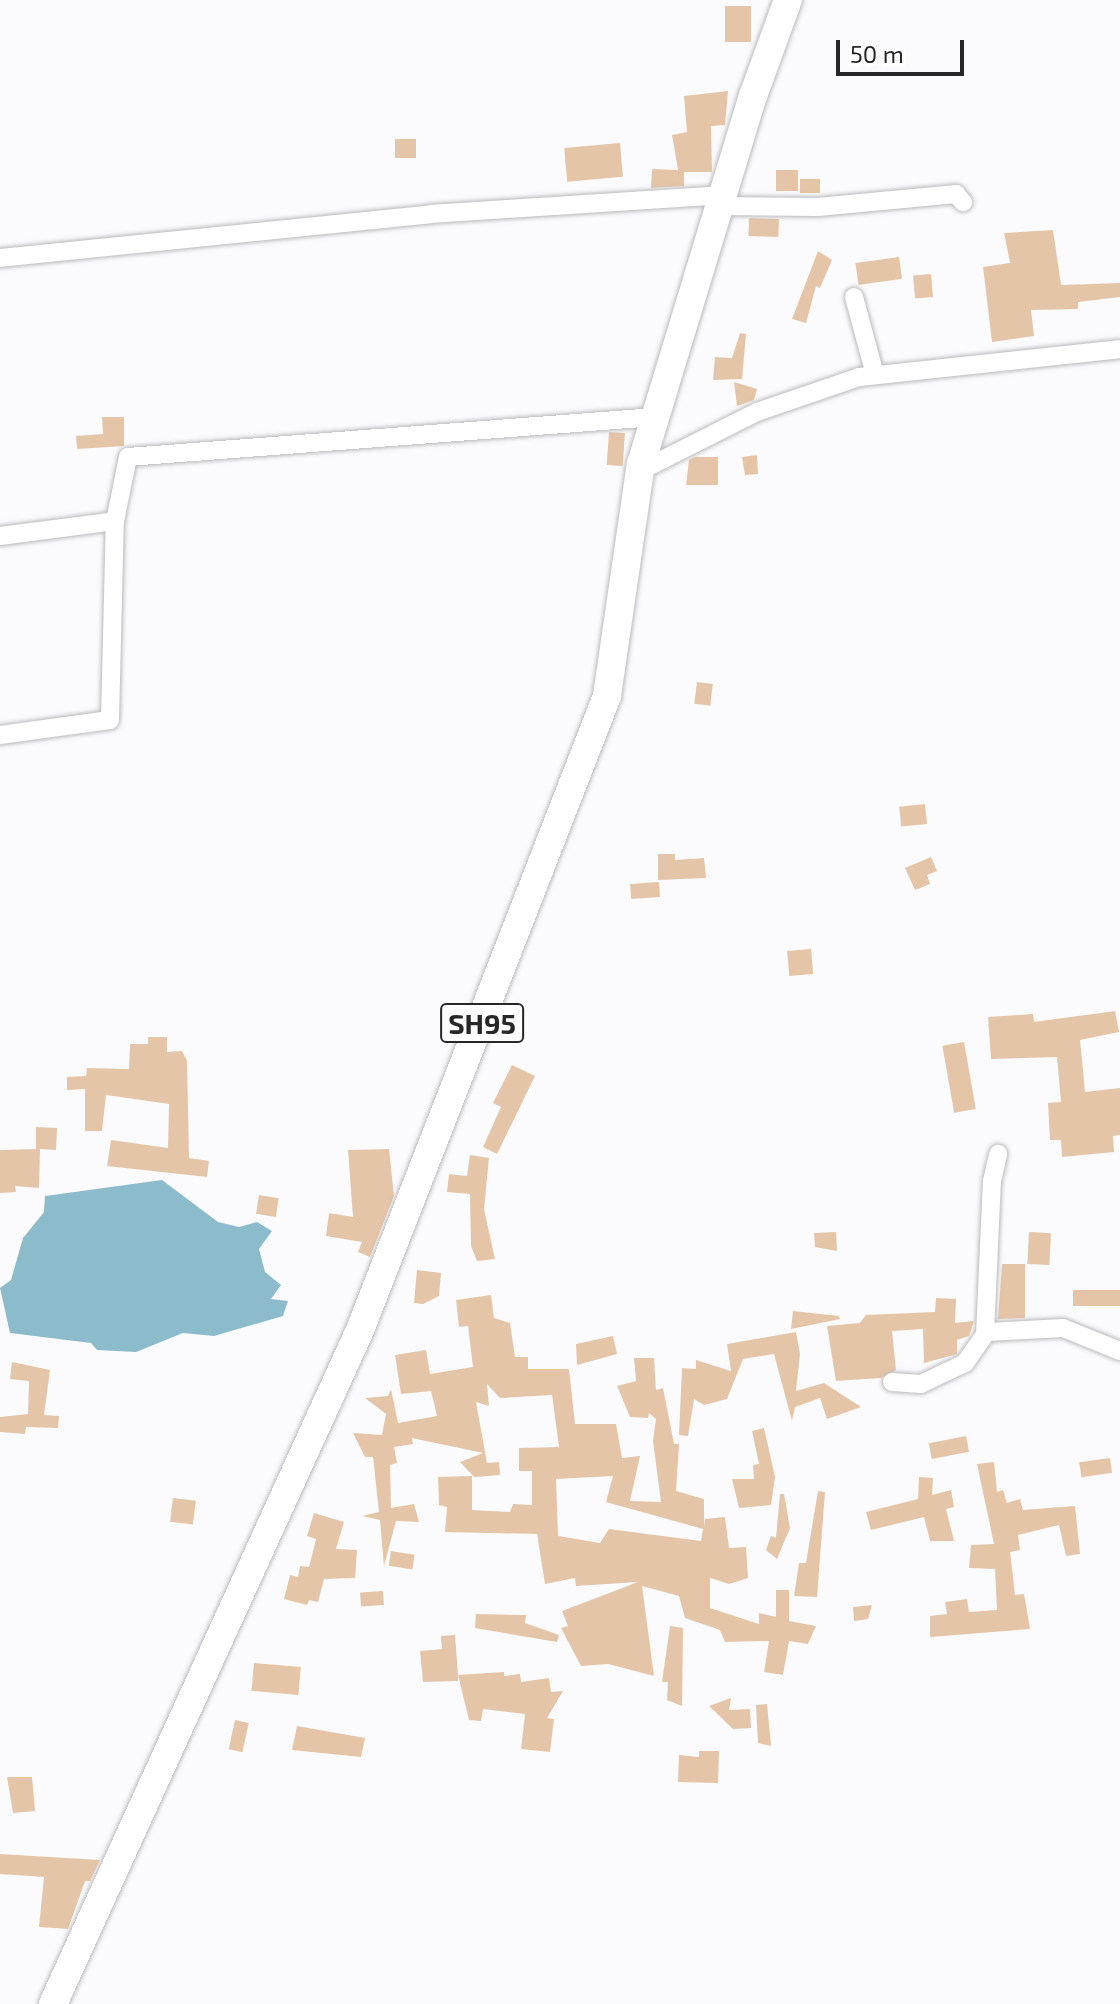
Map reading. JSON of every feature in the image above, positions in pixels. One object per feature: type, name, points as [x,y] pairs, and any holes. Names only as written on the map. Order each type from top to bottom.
[{"type":"main road","name":"SH95","points":[[53,2004],[360,1330],[536,886],[607,696],[640,471],[721,200],[788,0]]},
{"type":"street","points":[[0,258],[431,214],[721,200],[818,207],[956,194],[963,202]]},
{"type":"street","points":[[854,297],[875,375]]},
{"type":"street","points":[[640,471],[757,412],[875,375],[1120,349]]},
{"type":"street","points":[[0,735],[110,720],[115,521],[128,457],[655,417]]},
{"type":"street","points":[[0,536],[115,521]]},
{"type":"street","points":[[892,1382],[921,1384],[965,1363],[985,1334],[992,1181],[998,1154]]},
{"type":"street","points":[[985,1334],[1063,1328],[1120,1351]]},
{"type":"water","points":[[162,1180],[218,1222],[239,1227],[257,1222],[272,1231],[259,1249],[265,1272],[281,1285],[271,1299],[288,1301],[283,1316],[214,1336],[183,1333],[136,1352],[97,1350],[91,1343],[10,1333],[0,1288],[11,1280],[23,1238],[44,1212],[45,1196]]},
{"type":"building","points":[[725,6],[751,6],[751,42],[725,42]]},
{"type":"building","points":[[728,91],[725,125],[711,126],[712,172],[684,172],[684,186],[651,188],[652,169],[678,170],[672,135],[687,132],[684,96]]},
{"type":"building","points":[[395,139],[416,139],[416,158],[395,158]]},
{"type":"building","points":[[620,143],[623,177],[567,182],[564,148]]},
{"type":"building","points":[[776,170],[798,170],[798,191],[776,191]]},
{"type":"building","points":[[800,179],[820,179],[820,193],[800,193]]},
{"type":"building","points":[[749,218],[779,219],[778,237],[748,236]]},
{"type":"building","points":[[1053,230],[1061,285],[1120,283],[1120,297],[1078,302],[1078,309],[1031,310],[1034,336],[992,342],[983,267],[1010,263],[1004,233]]},
{"type":"building","points":[[818,251],[832,260],[820,288],[816,286],[806,323],[792,319]]},
{"type":"building","points":[[899,257],[902,279],[858,285],[855,263]]},
{"type":"building","points":[[931,274],[933,297],[915,298],[913,276]]},
{"type":"building","points":[[740,333],[746,334],[742,379],[713,380],[715,357],[732,358]]},
{"type":"building","points":[[734,382],[757,389],[754,400],[737,406]]},
{"type":"building","points":[[102,417],[124,417],[124,446],[77,449],[76,436],[103,434]]},
{"type":"building","points":[[609,432],[625,433],[623,466],[607,465]]},
{"type":"building","points":[[757,455],[758,474],[745,475],[742,457]]},
{"type":"building","points":[[718,457],[718,485],[686,485],[689,460]]},
{"type":"building","points":[[697,682],[713,684],[710,706],[694,704]]},
{"type":"building","points":[[925,804],[927,824],[901,827],[899,807]]},
{"type":"building","points":[[658,854],[675,854],[675,860],[704,858],[706,878],[658,880]]},
{"type":"building","points":[[931,857],[937,871],[927,875],[930,884],[915,890],[905,868]]},
{"type":"building","points":[[659,882],[660,897],[631,899],[630,884]]},
{"type":"building","points":[[811,949],[813,974],[789,976],[787,951]]},
{"type":"building","points":[[1115,1011],[1119,1032],[1080,1040],[1085,1092],[1120,1088],[1120,1135],[1113,1136],[1114,1152],[1062,1157],[1061,1140],[1050,1140],[1048,1103],[1061,1102],[1057,1057],[991,1059],[988,1017],[1033,1014],[1034,1022]]},
{"type":"building","points":[[148,1037],[167,1037],[167,1052],[182,1051],[187,1061],[189,1158],[209,1161],[207,1177],[107,1166],[111,1140],[168,1148],[169,1104],[106,1095],[102,1131],[85,1131],[85,1089],[67,1090],[67,1077],[86,1076],[87,1068],[129,1069],[130,1044],[148,1044]]},
{"type":"building","points":[[964,1042],[976,1109],[954,1113],[942,1046]]},
{"type":"building","points":[[512,1065],[535,1076],[497,1154],[483,1147],[501,1107],[493,1103]]},
{"type":"building","points":[[36,1127],[57,1128],[56,1150],[40,1149],[39,1188],[15,1186],[16,1192],[0,1193],[0,1150],[36,1149]]},
{"type":"building","points":[[389,1149],[394,1196],[370,1257],[358,1252],[362,1242],[326,1236],[329,1213],[353,1217],[348,1150]]},
{"type":"building","points":[[470,1155],[489,1158],[484,1209],[495,1259],[477,1261],[471,1246],[470,1194],[447,1192],[449,1174],[467,1176]]},
{"type":"building","points":[[259,1195],[279,1198],[276,1217],[256,1214]]},
{"type":"building","points":[[836,1232],[837,1251],[815,1247],[814,1233]]},
{"type":"building","points":[[1029,1232],[1051,1233],[1049,1265],[1027,1264]]},
{"type":"building","points":[[1002,1264],[1025,1264],[1025,1318],[998,1319]]},
{"type":"building","points":[[417,1270],[441,1273],[439,1296],[423,1304],[414,1303]]},
{"type":"building","points":[[1073,1290],[1120,1290],[1120,1306],[1073,1306]]},
{"type":"building","points":[[491,1295],[494,1318],[510,1323],[515,1357],[528,1357],[528,1369],[569,1369],[575,1424],[616,1424],[622,1458],[640,1456],[630,1501],[661,1502],[653,1441],[656,1419],[649,1413],[648,1418],[630,1417],[617,1386],[636,1381],[634,1358],[654,1358],[656,1390],[663,1388],[674,1444],[679,1444],[676,1491],[704,1499],[704,1527],[705,1519],[725,1517],[729,1548],[746,1547],[748,1578],[729,1584],[710,1578],[710,1608],[759,1624],[759,1613],[776,1617],[776,1590],[789,1590],[789,1621],[816,1626],[808,1644],[789,1641],[783,1675],[764,1672],[769,1641],[725,1642],[720,1630],[685,1618],[679,1596],[642,1586],[654,1676],[608,1664],[581,1666],[561,1628],[568,1626],[562,1611],[638,1582],[576,1586],[575,1578],[545,1584],[537,1534],[445,1532],[447,1507],[439,1505],[438,1477],[472,1476],[472,1510],[510,1512],[513,1504],[532,1505],[532,1471],[519,1471],[519,1448],[559,1447],[552,1395],[500,1398],[487,1384],[489,1406],[476,1402],[487,1463],[499,1462],[500,1475],[474,1477],[460,1462],[483,1453],[412,1438],[413,1444],[394,1447],[397,1463],[390,1465],[391,1508],[414,1504],[419,1522],[396,1521],[384,1566],[380,1520],[362,1516],[379,1512],[373,1457],[365,1457],[353,1433],[382,1435],[386,1414],[365,1398],[388,1396],[391,1389],[398,1423],[437,1416],[431,1391],[401,1394],[395,1355],[426,1350],[430,1374],[473,1367],[468,1326],[459,1327],[456,1300]],"holes":[[[613,1476],[606,1502],[703,1529],[701,1541],[609,1529],[600,1543],[558,1536],[556,1479]]]},
{"type":"building","points":[[936,1298],[956,1299],[955,1323],[974,1321],[969,1336],[957,1340],[957,1354],[924,1363],[923,1329],[892,1331],[896,1370],[881,1378],[836,1381],[827,1326],[860,1323],[866,1315],[935,1312]]},
{"type":"building","points":[[793,1311],[839,1316],[840,1319],[791,1329]]},
{"type":"building","points":[[796,1332],[800,1354],[796,1391],[824,1383],[861,1407],[827,1419],[820,1398],[795,1407],[792,1421],[774,1354],[743,1359],[727,1399],[704,1405],[694,1399],[688,1436],[679,1435],[682,1368],[696,1369],[696,1360],[731,1371],[727,1344]]},
{"type":"building","points":[[613,1336],[617,1354],[577,1365],[576,1344]]},
{"type":"building","points":[[12,1362],[50,1370],[44,1415],[59,1416],[58,1428],[26,1427],[25,1434],[0,1432],[0,1417],[28,1414],[29,1381],[10,1379]]},
{"type":"building","points":[[764,1428],[775,1477],[771,1505],[739,1508],[732,1479],[754,1479],[753,1465],[759,1464],[752,1431]]},
{"type":"building","points":[[966,1436],[969,1452],[932,1459],[929,1443]]},
{"type":"building","points":[[1110,1458],[1112,1473],[1081,1477],[1079,1462]]},
{"type":"building","points":[[994,1462],[997,1492],[1003,1490],[1007,1503],[1020,1499],[1023,1510],[1075,1506],[1080,1554],[1066,1556],[1059,1525],[1018,1535],[1020,1550],[1010,1552],[1015,1595],[1024,1594],[1030,1629],[930,1637],[930,1616],[947,1614],[945,1602],[967,1599],[969,1612],[997,1610],[995,1569],[969,1568],[971,1545],[994,1544],[977,1464]]},
{"type":"building","points":[[919,1477],[933,1478],[932,1495],[951,1490],[954,1507],[946,1509],[954,1541],[930,1541],[924,1517],[871,1530],[866,1512],[918,1499]]},
{"type":"building","points":[[818,1491],[825,1492],[817,1597],[794,1596],[799,1563],[806,1563]]},
{"type":"building","points":[[780,1494],[784,1494],[790,1528],[777,1559],[766,1550],[771,1536],[776,1538]]},
{"type":"building","points":[[173,1498],[196,1501],[193,1525],[170,1522]]},
{"type":"building","points":[[314,1513],[344,1522],[336,1549],[357,1550],[355,1578],[324,1579],[318,1602],[309,1600],[307,1605],[284,1599],[290,1575],[298,1577],[300,1566],[309,1567],[316,1539],[307,1536]]},
{"type":"building","points":[[391,1551],[415,1555],[412,1570],[389,1566]]},
{"type":"building","points":[[383,1591],[384,1605],[361,1607],[360,1593]]},
{"type":"building","points":[[872,1605],[868,1619],[854,1621],[853,1607]]},
{"type":"building","points":[[476,1614],[526,1615],[525,1623],[559,1635],[557,1642],[475,1628]]},
{"type":"building","points":[[670,1626],[683,1628],[682,1706],[667,1700],[668,1682],[662,1682]]},
{"type":"building","points":[[455,1635],[458,1681],[423,1682],[420,1651],[442,1649],[441,1636]]},
{"type":"building","points":[[254,1663],[301,1667],[298,1695],[252,1691]]},
{"type":"building","points":[[504,1672],[504,1676],[520,1674],[521,1682],[549,1678],[551,1692],[563,1691],[547,1718],[554,1719],[550,1752],[521,1749],[525,1714],[483,1709],[481,1721],[469,1720],[458,1675]]},
{"type":"building","points":[[731,1698],[729,1710],[750,1709],[751,1728],[733,1729],[709,1706]]},
{"type":"building","points":[[767,1704],[771,1746],[758,1743],[756,1705]]},
{"type":"building","points":[[235,1720],[249,1723],[242,1752],[229,1749]]},
{"type":"building","points":[[297,1726],[365,1738],[361,1757],[292,1750]]},
{"type":"building","points":[[699,1751],[719,1751],[718,1783],[678,1782],[679,1755],[699,1757]]},
{"type":"building","points":[[7,1777],[32,1777],[35,1811],[13,1813]]},
{"type":"building","points":[[0,1854],[100,1860],[90,1881],[85,1881],[68,1929],[39,1927],[44,1877],[0,1874]]}]
